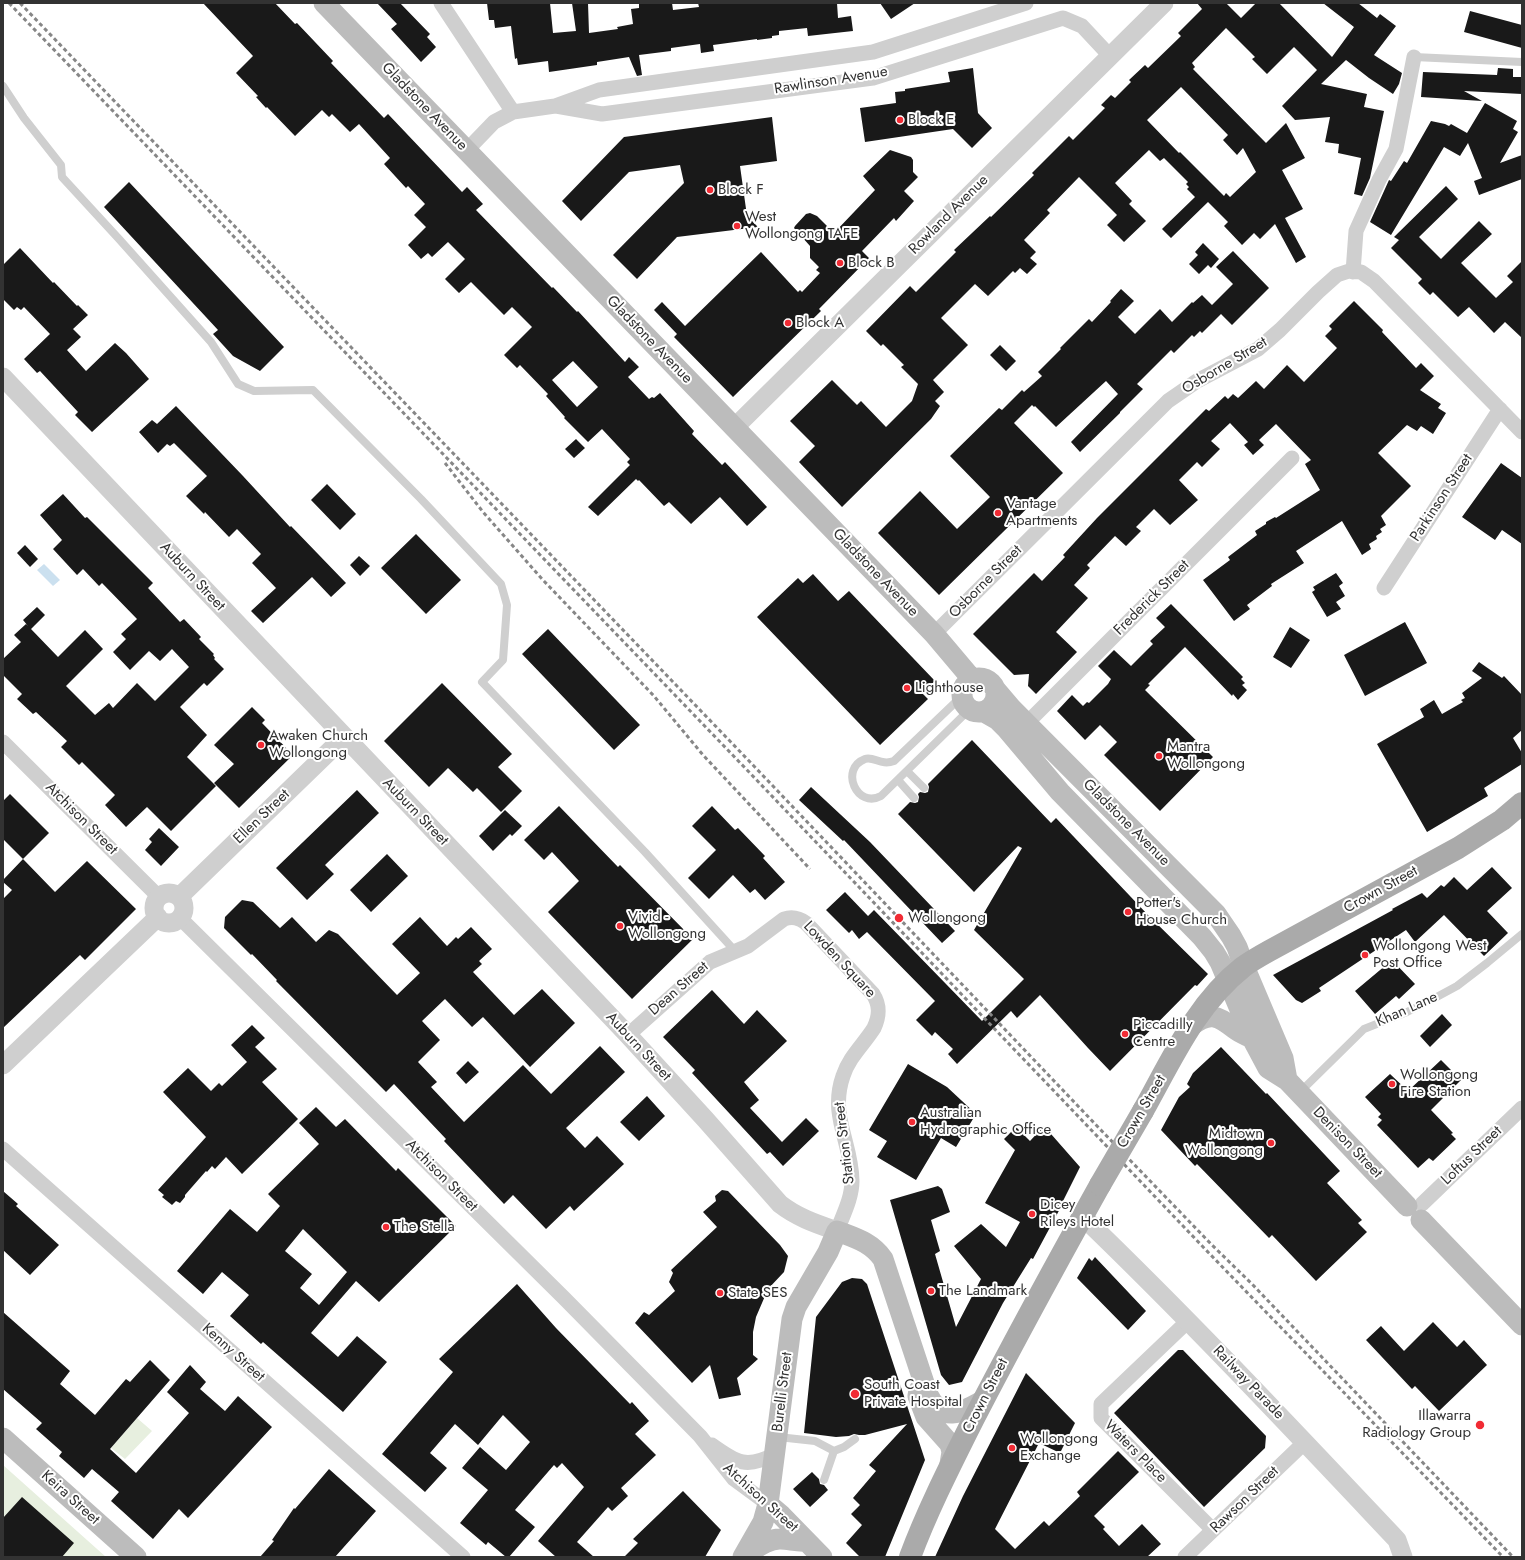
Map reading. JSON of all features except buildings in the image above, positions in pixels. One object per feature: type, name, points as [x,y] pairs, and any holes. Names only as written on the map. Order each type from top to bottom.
[{"type":"main road","name":"Gladstone Avenue","points":[[324,3],[934,634],[972,679]]},
{"type":"main road","points":[[972,679],[986,679],[993,685],[996,694],[993,705],[972,706],[964,686],[972,679]]},
{"type":"main road","name":"Gladstone Avenue","points":[[995,689],[1060,792],[1202,936],[1214,952],[1227,981]]},
{"type":"main road","name":"Gladstone Avenue","points":[[972,706],[998,720],[1018,727],[1216,914],[1233,939],[1244,966]]},
{"type":"main road","name":"Crown Street","points":[[910,1557],[919,1533],[950,1464],[982,1401],[1100,1185],[1203,1009],[1227,981],[1244,966],[1458,848],[1497,824],[1522,803]]},
{"type":"main road","points":[[1244,966],[1283,1058],[1293,1086]]},
{"type":"main road","name":"Denison Street","points":[[1227,981],[1252,1038],[1268,1068],[1293,1086],[1417,1210],[1522,1325]]},
{"type":"main road","points":[[1192,1026],[1202,1018],[1209,1016],[1224,1021],[1252,1038]]},
{"type":"main road","points":[[837,1231],[866,1243],[877,1251],[883,1259],[922,1376],[931,1400],[935,1405],[946,1413],[958,1413],[982,1401]]},
{"type":"main road","name":"Burelli Street","points":[[744,1557],[763,1522],[768,1504],[794,1312],[828,1252],[837,1231]]},
{"type":"main road","points":[[922,1376],[918,1396],[920,1405],[930,1422],[950,1444],[952,1452],[950,1464]]},
{"type":"main road","name":"Keira Street","points":[[3,1438],[136,1557]]},
{"type":"main road","name":"Atchison Street","points":[[768,1504],[781,1515],[822,1557]]},
{"type":"main road","points":[[744,1557],[755,1548],[772,1540],[780,1539],[797,1542],[806,1541]]},
{"type":"street","points":[[441,3],[513,112]]},
{"type":"street","name":"Rawlinson Avenue","points":[[467,150],[494,122],[513,112],[555,106],[600,90],[873,52],[1026,3]]},
{"type":"street","name":"Rowland Avenue","points":[[734,428],[1164,3]]},
{"type":"street","name":"Rawlinson Avenue","points":[[555,106],[602,114],[873,78],[1063,18],[1082,26],[1110,56]]},
{"type":"street","points":[[1414,57],[1396,149],[1379,180],[1356,231],[1353,272],[1361,272],[1374,281],[1522,432]]},
{"type":"street","name":"Osborne Street","points":[[934,634],[1168,401],[1196,381],[1258,348],[1280,330],[1337,275],[1353,272]]},
{"type":"street","name":"Auburn Street","points":[[3,377],[628,1035],[780,1204],[806,1220],[837,1231]]},
{"type":"street","name":"Parkinson Street","points":[[1384,588],[1500,409]]},
{"type":"street","name":"Frederick Street","points":[[1018,727],[1292,458]]},
{"type":"street","name":"Ellen Street","points":[[179,897],[344,737]]},
{"type":"street","name":"Atchison Street","points":[[3,742],[159,897]]},
{"type":"street","points":[[169,893],[174,893],[179,897],[184,903],[184,912],[180,918],[168,923],[158,917],[155,911],[155,904],[159,897],[169,893]]},
{"type":"street","points":[[3,1065],[158,917]]},
{"type":"street","name":"Atchison Street","points":[[180,918],[564,1298],[700,1436],[734,1479],[768,1504]]},
{"type":"street","name":"Lowden Square","points":[[735,951],[755,941],[784,919],[794,918],[802,920],[810,926],[873,994],[879,1006],[877,1021],[874,1028]]},
{"type":"street","name":"Dean Street","points":[[628,1035],[710,962],[717,957],[735,951]]},
{"type":"street","name":"Station Street","points":[[837,1231],[849,1199],[852,1180],[849,1159],[839,1116],[838,1097],[840,1086],[847,1066],[874,1028]]},
{"type":"street","name":"Loftus Street","points":[[1417,1210],[1522,1108]]},
{"type":"street","name":"Kenny Street","points":[[3,1149],[463,1557]]},
{"type":"street","name":"Railway Parade","points":[[1083,1217],[1188,1321],[1397,1540],[1403,1557]]},
{"type":"street","name":"Waters Place","points":[[1188,1321],[1101,1404],[1101,1418],[1213,1530]]},
{"type":"street","name":"Atchison Street","points":[[700,1436],[723,1453],[742,1462],[757,1462],[776,1445]]},
{"type":"street","name":"Rawson Street","points":[[1185,1557],[1304,1442]]},
{"type":"lane","points":[[1414,57],[1522,62]]},
{"type":"lane","points":[[3,86],[24,118],[61,165],[62,177],[211,342],[238,384],[254,391],[313,390],[421,499],[501,584],[507,605],[503,660],[482,682],[645,852],[735,951]]},
{"type":"lane","points":[[972,706],[881,796],[874,799],[866,798],[858,792],[853,785],[852,777],[854,769],[863,760],[870,758],[883,763],[891,762],[972,706]]},
{"type":"lane","points":[[907,770],[924,788]]},
{"type":"lane","points":[[898,780],[914,798]]},
{"type":"lane","name":"Khan Lane","points":[[1293,1086],[1364,1029],[1407,1012],[1457,986],[1522,934]]},
{"type":"lane","points":[[824,1480],[834,1451],[844,1447],[855,1439]]},
{"type":"lane","points":[[776,1445],[815,1441],[834,1451]]},
{"type":"green space","points":[[137,1418],[152,1431],[125,1459],[111,1448]]},
{"type":"green space","points":[[3,1465],[106,1557],[3,1557]]},
{"type":"water","points":[[44,564],[60,580],[53,586],[37,570]]},
{"type":"railway","points":[[9,3],[748,771],[1206,1250],[1503,1557]]},
{"type":"railway","points":[[20,3],[751,763],[1098,1127],[1212,1245],[1252,1284],[1513,1557]]},
{"type":"railway","points":[[445,463],[483,512],[542,579],[654,696],[703,755],[810,869]]},
{"type":"place","name":"Block E","points":[[900,120]]},
{"type":"place","name":"Block F","points":[[710,190]]},
{"type":"place","name":"West Wollongong TAFE","points":[[737,226]]},
{"type":"place","name":"Block B","points":[[840,263]]},
{"type":"place","name":"Block A","points":[[788,323]]},
{"type":"place","name":"Vantage Apartments","points":[[998,513]]},
{"type":"place","name":"Lighthouse","points":[[907,688]]},
{"type":"place","name":"Awaken Church Wollongong","points":[[261,745]]},
{"type":"place","name":"Mantra Wollongong","points":[[1159,756]]},
{"type":"place","name":"Potter's House Church","points":[[1128,912]]},
{"type":"place","name":"Wollongong","points":[[899,918]]},
{"type":"place","name":"Vivid - Wollongong","points":[[620,926]]},
{"type":"place","name":"Wollongong West Post Office","points":[[1365,955]]},
{"type":"place","name":"Piccadilly Centre","points":[[1125,1034]]},
{"type":"place","name":"Wollongong Fire Station","points":[[1392,1084]]},
{"type":"place","name":"Australian Hydrographic Office","points":[[912,1122]]},
{"type":"place","name":"Midtown Wollongong","points":[[1271,1143]]},
{"type":"place","name":"Dicey Rileys Hotel","points":[[1032,1214]]},
{"type":"place","name":"The Stella","points":[[386,1227]]},
{"type":"place","name":"The Landmark","points":[[931,1291]]},
{"type":"place","name":"State SES","points":[[720,1293]]},
{"type":"place","name":"South Coast Private Hospital","points":[[855,1394]]},
{"type":"place","name":"Illawarra Radiology Group","points":[[1480,1425]]},
{"type":"place","name":"Wollongong Exchange","points":[[1012,1448]]}]
